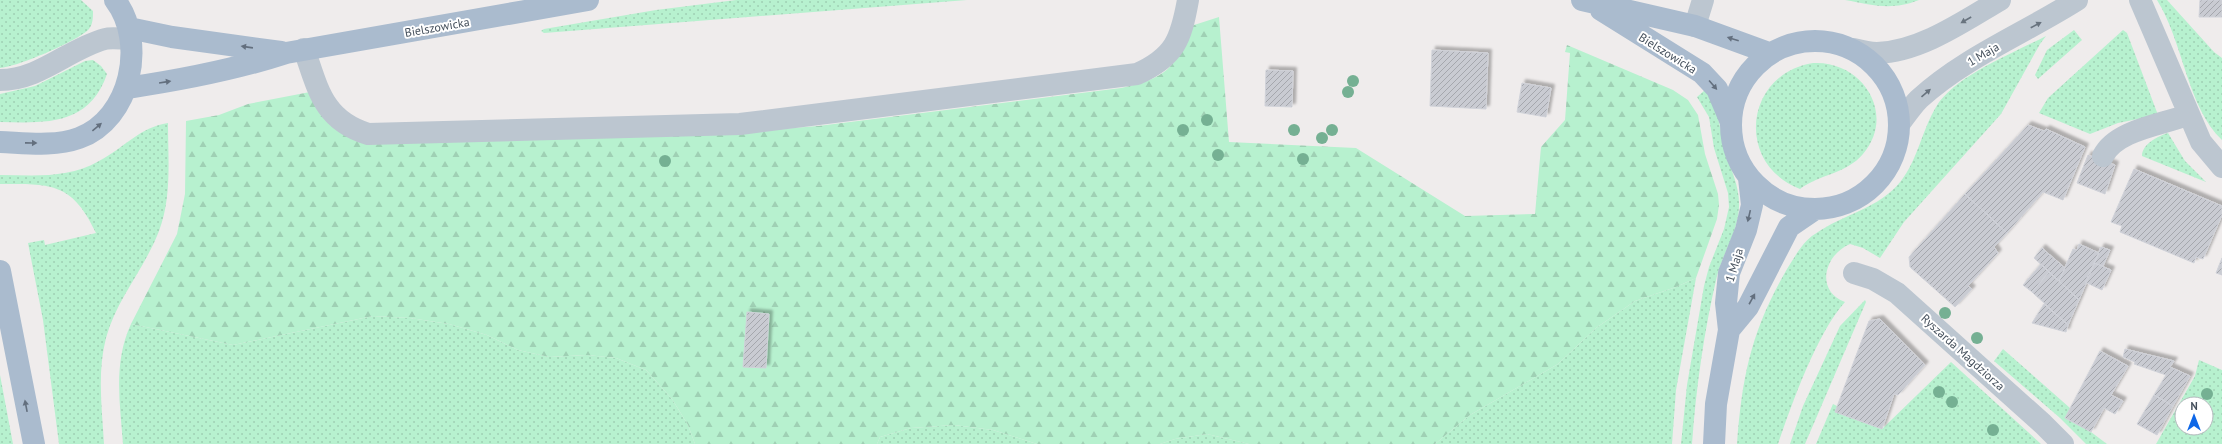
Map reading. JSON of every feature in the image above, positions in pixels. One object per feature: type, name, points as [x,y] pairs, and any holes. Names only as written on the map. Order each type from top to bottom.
[{"type":"main road","points":[[0,142],[62,142],[84,136],[114,111],[127,88],[130,63],[129,33],[122,10],[115,0]]},
{"type":"main road","name":"Bielszowicka","points":[[295,51],[588,0]]},
{"type":"main road","name":"Bielszowicka","points":[[1585,1],[1694,26],[1769,53]]},
{"type":"main road","name":"Bielszowicka","points":[[1585,1],[1702,73],[1717,89],[1730,120]]},
{"type":"main road","points":[[129,33],[295,51]]},
{"type":"main road","points":[[1810,40],[1832,42],[1853,49],[1872,62],[1886,79],[1896,100],[1900,122],[1899,142],[1895,154],[1882,177],[1869,191],[1852,201],[1834,208],[1814,210],[1796,208],[1778,201],[1762,191],[1749,178],[1734,150],[1730,120],[1734,101],[1742,83],[1753,67],[1769,53],[1788,45],[1810,40]]},
{"type":"main road","points":[[127,88],[172,81],[250,64],[295,51]]},
{"type":"main road","name":"1 Maja","points":[[1714,444],[1716,404],[1729,330],[1726,303],[1729,273],[1746,230],[1752,205],[1749,178]]},
{"type":"main road","name":"1 Maja","points":[[1729,330],[1748,307],[1790,227],[1814,210]]},
{"type":"main road","points":[[0,271],[34,444]]},
{"type":"street","points":[[295,51],[323,102],[330,111],[351,129],[368,134],[740,124],[1137,74],[1154,67],[1166,57],[1175,45],[1180,35],[1188,0]]},
{"type":"street","points":[[1694,26],[1703,0]]},
{"type":"street","points":[[1853,49],[1876,53],[1897,50],[1939,35],[2000,0]]},
{"type":"street","name":"1 Maja","points":[[1900,122],[1918,100],[1947,77],[2077,0]]},
{"type":"street","points":[[2140,0],[2187,115],[2201,142],[2222,167]]},
{"type":"street","points":[[0,80],[17,80],[45,68],[79,48],[107,38],[129,33]]},
{"type":"street","points":[[2102,156],[2107,147],[2118,138],[2187,115]]},
{"type":"street","name":"Ryszarda Magdziorza","points":[[1854,273],[1873,279],[1897,293],[2043,424],[2063,444]]},
{"type":"green space","points":[[0,0],[81,0],[93,11],[92,23],[89,29],[73,40],[20,63],[0,68]]},
{"type":"green space","points":[[736,0],[967,0],[544,33],[541,31],[544,29],[656,10]]},
{"type":"green space","points":[[1845,0],[1919,0],[1900,5],[1882,6]]},
{"type":"green space","points":[[2157,0],[2167,0],[2214,52],[2222,58],[2222,140],[2210,126],[2201,110],[2193,92],[2166,16]]},
{"type":"green space","points":[[1219,17],[1229,142],[1356,148],[1465,216],[1535,214],[1541,147],[1565,120],[1570,53],[1565,52],[1567,45],[1673,90],[1688,100],[1698,115],[1705,154],[1718,194],[1719,205],[1717,219],[1696,278],[1676,287],[1635,301],[1596,328],[1558,364],[1470,415],[1435,444],[1249,444],[1207,434],[1175,439],[1160,444],[1037,444],[993,430],[954,425],[911,428],[880,437],[877,444],[695,444],[688,425],[672,399],[646,370],[616,358],[587,355],[549,357],[518,350],[487,335],[449,324],[410,318],[373,316],[233,345],[131,324],[177,234],[185,194],[186,121],[219,115],[248,104],[310,92],[333,126],[780,129],[818,126],[1121,88],[1136,84],[1159,76],[1167,70],[1180,53],[1191,26]]},
{"type":"green space","points":[[2074,30],[2082,40],[2038,79],[2035,75],[2047,50]]},
{"type":"green space","points":[[2123,30],[2127,33],[2158,115],[2118,123],[2090,134],[2039,113],[2048,98]]},
{"type":"green space","points":[[2046,36],[2001,114],[1904,222],[1880,258],[1863,248],[1850,244],[1841,249],[1834,256],[1826,273],[1827,282],[1829,290],[1836,297],[1845,302],[1825,332],[1806,369],[1778,444],[1737,444],[1742,396],[1751,353],[1757,333],[1775,291],[1803,245],[1810,237],[1826,227],[1872,205],[1901,181],[1912,163],[1936,107],[1956,85],[1986,66]]},
{"type":"green space","points":[[93,60],[101,66],[107,74],[99,91],[89,104],[77,112],[64,118],[49,121],[0,122],[0,94],[35,86],[85,61]]},
{"type":"green space","points":[[1813,63],[1831,64],[1846,70],[1859,80],[1869,92],[1875,107],[1876,122],[1873,138],[1863,154],[1856,161],[1841,170],[1816,180],[1800,189],[1779,177],[1765,160],[1757,141],[1756,121],[1761,101],[1773,84],[1790,71]]},
{"type":"green space","points":[[1705,90],[1710,97],[1716,112],[1726,152],[1737,186],[1739,207],[1736,225],[1717,276],[1708,318],[1698,381],[1692,444],[1681,444],[1687,385],[1704,286],[1709,267],[1724,229],[1729,207],[1728,193],[1714,148],[1709,117],[1697,97]]},
{"type":"green space","points":[[168,123],[168,191],[163,218],[153,245],[117,310],[106,338],[103,351],[101,391],[104,444],[59,444],[43,320],[28,243],[44,240],[45,245],[96,233],[87,216],[69,195],[58,189],[46,186],[33,184],[0,184],[0,175],[51,175],[75,171],[87,167],[108,156],[140,133],[158,125]]},
{"type":"green space","points":[[2168,133],[2185,161],[2206,182],[2142,156],[2145,148],[2151,141]]},
{"type":"green space","points":[[1696,278],[1676,390],[1672,444],[1435,444],[1470,415],[1558,364],[1596,328],[1635,301],[1676,287]]},
{"type":"green space","points":[[1865,300],[1866,302],[1805,444],[1790,444],[1803,406],[1840,326]]},
{"type":"green space","points":[[373,316],[410,318],[449,324],[487,335],[518,350],[549,357],[587,355],[616,358],[646,370],[672,399],[688,425],[695,444],[123,444],[119,398],[120,368],[125,339],[131,324],[233,345]]},
{"type":"green space","points":[[2003,349],[2070,408],[2065,418],[2091,432],[2107,444],[2086,444],[2060,418],[1994,361]]},
{"type":"green space","points":[[2199,360],[2222,370],[2222,444],[2156,444],[2174,413],[2174,436],[2214,436],[2214,396],[2184,396],[2195,376]]},
{"type":"green space","points":[[1951,362],[2041,444],[1816,444],[1833,404],[1837,406],[1836,412],[1882,429]]},
{"type":"green space","points":[[0,375],[13,444],[0,444]]},
{"type":"green space","points":[[954,425],[993,430],[1037,444],[877,444],[880,437],[911,428]]},
{"type":"green space","points":[[1207,434],[1249,444],[1160,444],[1175,439]]},
{"type":"building","points":[[2200,0],[2222,0],[2222,17],[2199,17]]},
{"type":"building","points":[[1432,50],[1488,53],[1486,109],[1430,106]]},
{"type":"building","points":[[1266,70],[1293,71],[1292,107],[1265,106]]},
{"type":"building","points":[[1522,83],[1551,88],[1546,117],[1517,112]]},
{"type":"building","points":[[2028,125],[2044,131],[2046,129],[2085,147],[2063,200],[2043,192],[2007,233],[1965,194]]},
{"type":"building","points":[[2088,155],[2115,165],[2105,194],[2077,183]]},
{"type":"building","points":[[2134,169],[2222,206],[2222,215],[2203,259],[2196,257],[2194,263],[2120,232],[2122,226],[2111,222]]},
{"type":"building","points":[[1965,194],[2007,233],[1994,247],[1998,253],[1968,286],[1972,289],[1955,307],[1910,267],[1909,257]]},
{"type":"building","points":[[2079,244],[2099,253],[2079,300],[2059,281],[2073,249],[2077,250]]},
{"type":"building","points":[[2101,247],[2110,250],[2103,266],[2094,263]]},
{"type":"building","points":[[2042,248],[2065,268],[2059,281],[2034,258]]},
{"type":"building","points":[[2222,258],[2222,275],[2216,273]]},
{"type":"building","points":[[2094,263],[2111,270],[2102,290],[2085,282]]},
{"type":"building","points":[[2041,264],[2049,272],[2032,292],[2023,285]]},
{"type":"building","points":[[2049,272],[2079,300],[2068,325],[2032,292]]},
{"type":"building","points":[[2044,304],[2068,325],[2066,332],[2032,323]]},
{"type":"building","points":[[747,312],[769,314],[766,368],[743,367]]},
{"type":"building","points":[[1880,319],[1925,365],[1898,395],[1894,394],[1882,429],[1835,412],[1869,321]]},
{"type":"building","points":[[2125,349],[2174,361],[2170,367],[2190,376],[2179,396],[2174,396],[2173,406],[2154,395],[2166,375],[2134,364],[2135,362],[2123,357]]},
{"type":"building","points":[[2100,351],[2128,366],[2111,395],[2123,401],[2115,414],[2104,408],[2091,432],[2065,418]]},
{"type":"building","points":[[2154,395],[2173,406],[2157,435],[2137,424]]}]
